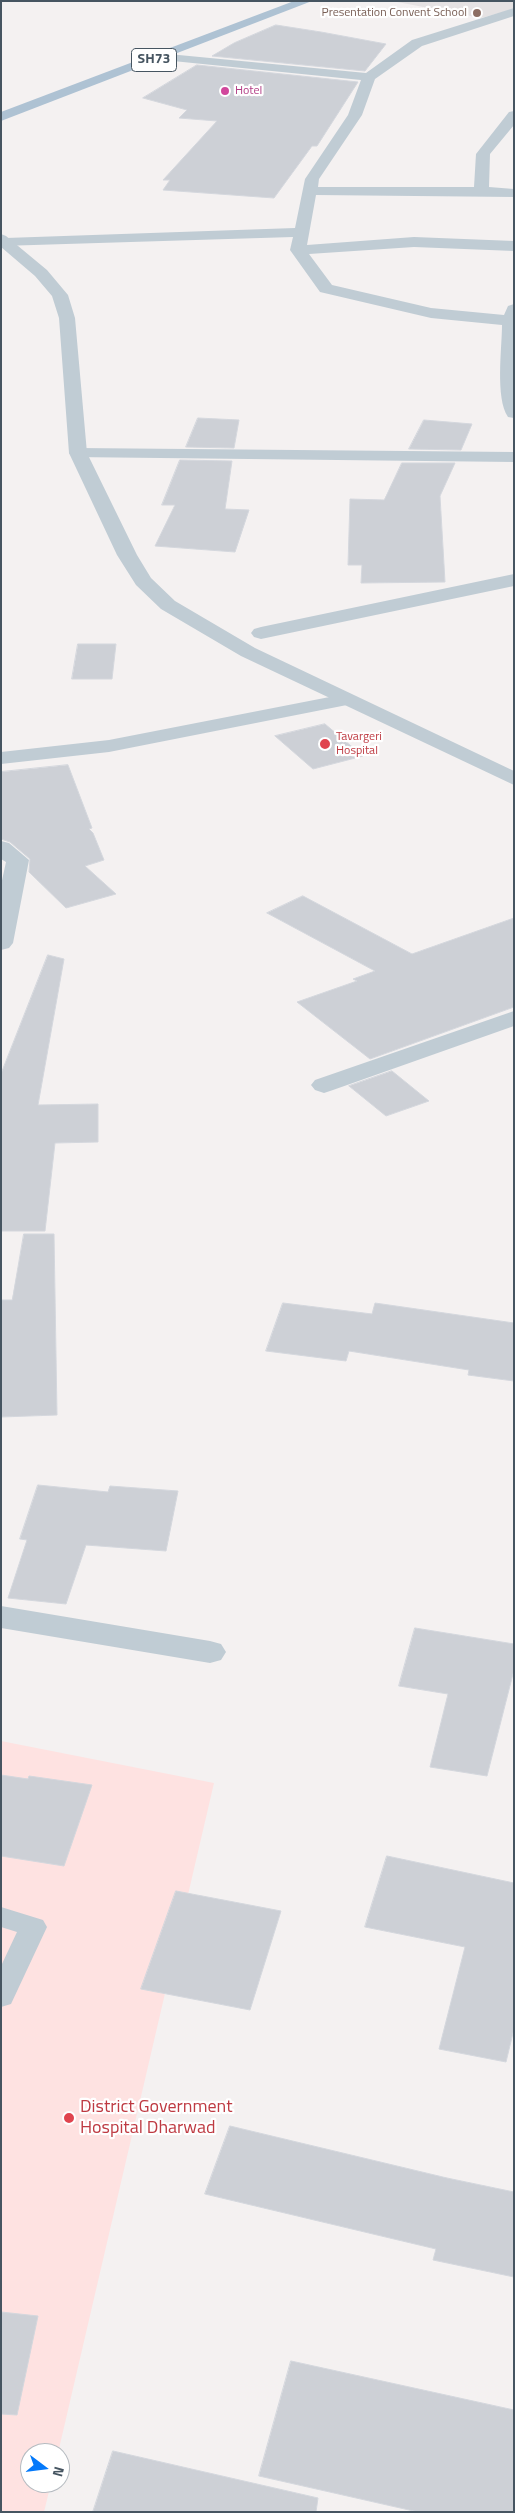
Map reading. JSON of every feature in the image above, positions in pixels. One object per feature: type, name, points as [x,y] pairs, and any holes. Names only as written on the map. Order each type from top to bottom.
[{"type":"main road","name":"SH73","points":[[1,117],[306,1]]},
{"type":"street","points":[[514,12],[417,44],[369,76],[354,115],[312,179],[298,250],[326,289],[431,313],[513,317],[510,396],[514,413]]},
{"type":"street","points":[[163,56],[369,76]]},
{"type":"street","points":[[481,191],[483,154],[514,114]]},
{"type":"street","points":[[310,191],[481,191],[514,193]]},
{"type":"street","points":[[4,241],[302,232]]},
{"type":"street","points":[[4,241],[41,273],[60,295],[67,318],[78,453],[127,555],[142,581],[168,606],[248,652],[345,700],[514,779]]},
{"type":"street","points":[[298,250],[414,242],[514,246]]},
{"type":"street","points":[[78,453],[514,457]]},
{"type":"street","points":[[261,633],[514,580]]},
{"type":"street","points":[[1,758],[109,746],[345,700]]},
{"type":"street","points":[[1,848],[18,860],[1,943]]},
{"type":"street","points":[[324,1085],[514,1018]]},
{"type":"street","points":[[1,1617],[210,1652]]},
{"type":"lane","points":[[1,1917],[33,1927],[1,1996]]},
{"type":"shaded area","name":"Presentation Convent School","points":[[392,1],[514,1],[514,9],[481,18]]},
{"type":"shaded area","name":"District Government Hospital Dharwad","points":[[1,1741],[214,1783],[60,2443],[20,2443],[20,2493],[49,2493],[44,2512],[1,2512]]},
{"type":"building","points":[[276,25],[386,44],[365,71],[212,56],[234,43]]},
{"type":"building","points":[[197,65],[358,82],[317,146],[312,146],[274,198],[163,190],[170,180],[163,180],[217,121],[179,118],[187,110],[143,98]]},
{"type":"building","points":[[198,418],[239,420],[234,448],[186,447]]},
{"type":"building","points":[[424,420],[472,424],[461,450],[409,449]]},
{"type":"building","points":[[180,460],[232,461],[225,509],[249,510],[235,552],[155,546],[175,505],[162,505]]},
{"type":"building","points":[[402,463],[455,463],[440,496],[445,582],[361,583],[362,565],[348,565],[350,499],[384,500]]},
{"type":"building","points":[[78,644],[116,644],[112,679],[72,679]]},
{"type":"building","points":[[325,724],[363,756],[313,769],[275,736]]},
{"type":"building","points":[[68,765],[92,828],[89,829],[93,833],[104,860],[85,866],[116,894],[66,908],[29,872],[30,859],[10,842],[1,839],[1,772]]},
{"type":"building","points":[[303,896],[412,954],[514,918],[514,1007],[370,1059],[297,1002],[357,981],[353,979],[375,971],[267,913]]},
{"type":"building","points":[[48,955],[64,959],[38,1105],[98,1104],[98,1142],[55,1143],[45,1231],[1,1231],[1,1074]]},
{"type":"building","points":[[392,1071],[429,1101],[386,1116],[349,1086]]},
{"type":"building","points":[[24,1234],[54,1234],[57,1415],[1,1417],[1,1300],[12,1300]]},
{"type":"building","points":[[283,1303],[372,1314],[375,1303],[514,1323],[514,1381],[468,1375],[469,1370],[349,1351],[346,1361],[266,1351]]},
{"type":"building","points":[[38,1485],[108,1492],[110,1486],[178,1491],[166,1551],[86,1545],[66,1604],[8,1598],[27,1540],[20,1539]]},
{"type":"building","points":[[415,1628],[514,1644],[514,1670],[487,1776],[430,1767],[448,1694],[399,1686]]},
{"type":"building","points":[[1,1775],[28,1779],[29,1776],[92,1785],[64,1866],[1,1856]]},
{"type":"building","points":[[387,1856],[514,1883],[514,2029],[506,2062],[439,2049],[465,1947],[365,1927]]},
{"type":"building","points":[[176,1891],[281,1911],[250,2010],[141,1989]]},
{"type":"building","points":[[230,2126],[447,2178],[514,2192],[514,2277],[433,2260],[436,2249],[205,2194]]},
{"type":"building","points":[[1,2312],[38,2316],[17,2415],[1,2414]]},
{"type":"building","points":[[291,2361],[514,2410],[514,2512],[418,2512],[259,2476]]},
{"type":"building","points":[[113,2451],[318,2498],[316,2512],[93,2512]]},
{"type":"place","name":"Presentation Convent School","points":[[477,13]]},
{"type":"place","name":"Hotel","points":[[225,91]]},
{"type":"place","name":"Tavargeri Hospital","points":[[325,744]]},
{"type":"place","name":"District Government Hospital Dharwad","points":[[69,2118]]}]
